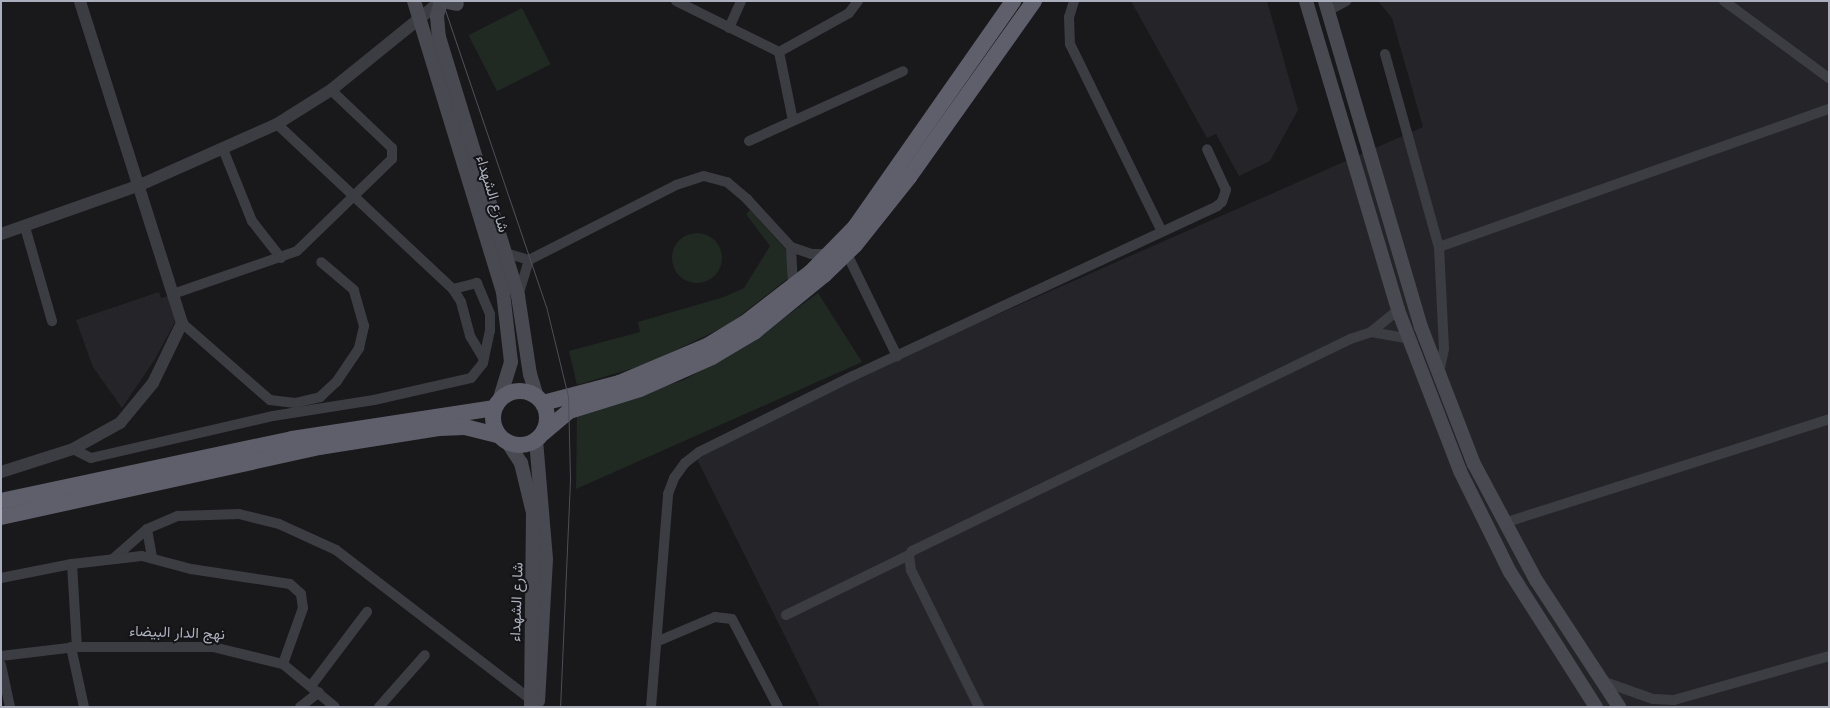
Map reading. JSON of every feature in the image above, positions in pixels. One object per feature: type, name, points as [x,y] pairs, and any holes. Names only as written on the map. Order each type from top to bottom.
[{"type":"highway","points":[[1,501],[292,439],[497,403],[514,392],[540,400],[656,370],[745,324],[839,254],[855,227],[1013,1]]},
{"type":"highway","points":[[1,517],[319,446],[439,428],[465,427],[503,439],[527,444],[539,437],[570,411],[640,389],[712,357],[790,304],[839,254],[909,177],[1034,1]]},
{"type":"highway","points":[[539,437],[547,418],[540,400]]},
{"type":"highway","points":[[497,403],[493,422],[503,439]]},
{"type":"main road","name":"شارع الشهداء","points":[[414,1],[418,23],[503,292],[511,362],[497,403]]},
{"type":"main road","name":"شارع الشهداء","points":[[442,1],[437,16],[442,51],[506,252],[518,296],[540,400]]},
{"type":"main road","points":[[442,1],[460,3]]},
{"type":"main road","points":[[1306,1],[1398,310],[1460,471],[1488,529],[1539,620],[1596,707]]},
{"type":"main road","points":[[1326,6],[1418,316],[1474,464],[1504,523],[1569,634],[1618,707]]},
{"type":"main road","name":"شارع الشهداء","points":[[534,704],[546,559],[539,437]]},
{"type":"main road","name":"شارع الشهداء","points":[[503,439],[521,463],[533,513],[534,704]]},
{"type":"street","points":[[80,1],[140,185],[182,323],[265,397],[282,403],[302,406],[330,406],[382,399],[466,379],[478,372],[483,358],[491,319],[481,287],[473,283],[453,289]]},
{"type":"street","points":[[1,234],[140,185],[277,124],[331,90],[418,23],[442,1]]},
{"type":"street","points":[[676,1],[779,52]]},
{"type":"street","points":[[729,28],[741,1]]},
{"type":"street","points":[[779,52],[849,13],[858,1]]},
{"type":"street","points":[[1074,1],[1069,17],[1070,44],[1161,230]]},
{"type":"street","points":[[1326,6],[1346,1]]},
{"type":"street","points":[[1724,1],[1829,78]]},
{"type":"street","points":[[418,23],[437,16],[460,3]]},
{"type":"street","points":[[779,52],[793,121]]},
{"type":"street","points":[[1385,54],[1439,247],[1444,349],[1439,372]]},
{"type":"street","points":[[749,141],[903,71]]},
{"type":"street","points":[[173,294],[281,258],[304,247],[392,159],[394,151],[331,90]]},
{"type":"street","points":[[1439,247],[1829,109]]},
{"type":"street","points":[[277,124],[453,289],[461,302],[470,336],[483,358]]},
{"type":"street","points":[[223,148],[258,232],[281,258]]},
{"type":"street","points":[[650,707],[668,494],[674,478],[685,463],[699,452],[897,356],[1077,265],[1216,206],[1225,196],[1224,184],[1207,149]]},
{"type":"street","points":[[518,296],[530,260],[676,185],[704,176],[727,182],[740,193],[791,247],[811,254],[839,254],[897,356]]},
{"type":"street","points":[[25,227],[52,321]]},
{"type":"street","points":[[791,247],[793,287]]},
{"type":"street","points":[[506,252],[530,260]]},
{"type":"street","points":[[73,449],[91,458],[302,406],[328,391],[359,348],[364,326],[354,290],[321,262]]},
{"type":"street","points":[[786,615],[1332,348],[1371,332],[1398,310]]},
{"type":"street","points":[[2,468],[73,449],[98,437],[132,412],[153,383],[182,323]]},
{"type":"street","points":[[1371,332],[1410,339]]},
{"type":"street","points":[[328,391],[330,406]]},
{"type":"street","points":[[1504,523],[1829,419]]},
{"type":"street","points":[[114,558],[147,528],[178,516],[217,513],[259,518],[310,536],[336,550],[534,704]]},
{"type":"street","points":[[147,528],[152,557]]},
{"type":"street","points":[[909,555],[911,570],[979,707]]},
{"type":"street","points":[[1,578],[114,558],[152,557],[191,569],[297,588],[303,608],[283,664]]},
{"type":"street","points":[[72,564],[74,647],[84,707]]},
{"type":"street","points":[[300,707],[315,689],[367,612]]},
{"type":"street","points":[[656,642],[715,617],[732,619],[778,707]]},
{"type":"street","name":"نهج الدار البيضاء","points":[[1,656],[74,647],[213,647],[283,664],[335,707]]},
{"type":"street","points":[[379,707],[425,655]]},
{"type":"street","points":[[1676,707],[1688,699],[1829,656]]},
{"type":"street","points":[[1,665],[10,707]]},
{"type":"street","points":[[1602,682],[1653,699],[1688,699]]},
{"type":"shaded area","points":[[1131,1],[1267,1],[1298,110],[1270,161],[1239,176],[1216,134],[1207,138]]},
{"type":"shaded area","points":[[1378,1],[1829,1],[1829,707],[820,707],[696,457],[926,346],[1423,127],[1392,18]]},
{"type":"shaded area","points":[[522,8],[551,64],[497,91],[469,35]]},
{"type":"shaded area","points":[[750,210],[787,251],[790,261],[787,279],[728,325],[647,364],[577,385],[569,351],[640,332],[638,322],[724,297],[744,288],[770,246],[746,214]]},
{"type":"shaded area","points":[[697,233],[715,240],[722,258],[715,276],[697,283],[679,276],[672,258],[679,240]]},
{"type":"shaded area","points":[[159,292],[161,298],[168,296],[175,322],[155,359],[122,408],[93,367],[76,320]]},
{"type":"shaded area","points":[[818,293],[862,362],[576,489],[577,414],[684,380],[750,343]]},
{"type":"tram line","points":[[442,1],[546,306],[568,396],[570,480],[560,707]]}]
